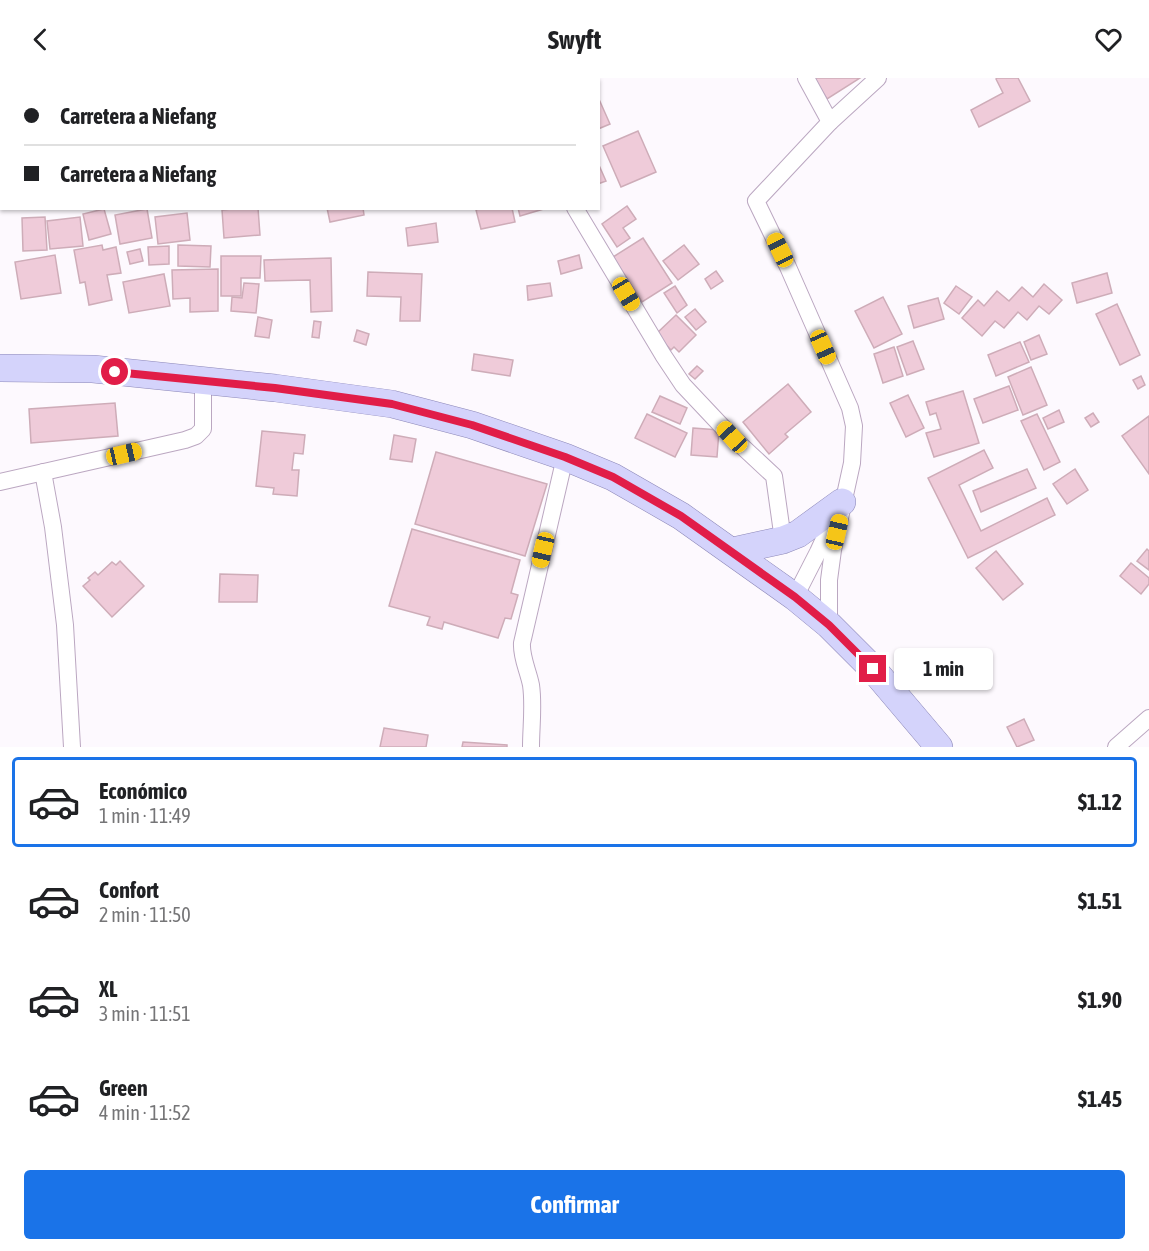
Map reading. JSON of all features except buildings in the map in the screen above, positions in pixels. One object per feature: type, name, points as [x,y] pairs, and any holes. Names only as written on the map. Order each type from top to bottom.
[{"type":"main road","points":[[0,368],[93,369],[275,388],[392,404],[472,425],[565,457],[613,477],[681,516],[795,597],[829,625],[873,669],[939,747]]},
{"type":"main road","points":[[733,551],[783,540],[798,534],[844,498]]},
{"type":"street","points":[[806,78],[830,122]]},
{"type":"street","points":[[829,625],[829,580],[833,550],[852,463],[854,426],[850,408],[788,267],[756,201],[830,122],[878,78]]},
{"type":"street","points":[[576,210],[683,385],[732,437],[774,476],[783,540]]},
{"type":"street","points":[[0,482],[196,436],[204,429],[203,381]]},
{"type":"street","points":[[531,747],[531,683],[521,651],[565,457]]},
{"type":"street","points":[[43,472],[53,527],[65,625],[72,747]]},
{"type":"street","points":[[795,597],[844,498]]},
{"type":"street","points":[[1116,747],[1149,718]]},
{"type":"route","points":[[115,372],[275,388],[392,404],[472,425],[565,457],[613,477],[681,516],[733,551],[829,625],[873,669]]}]
